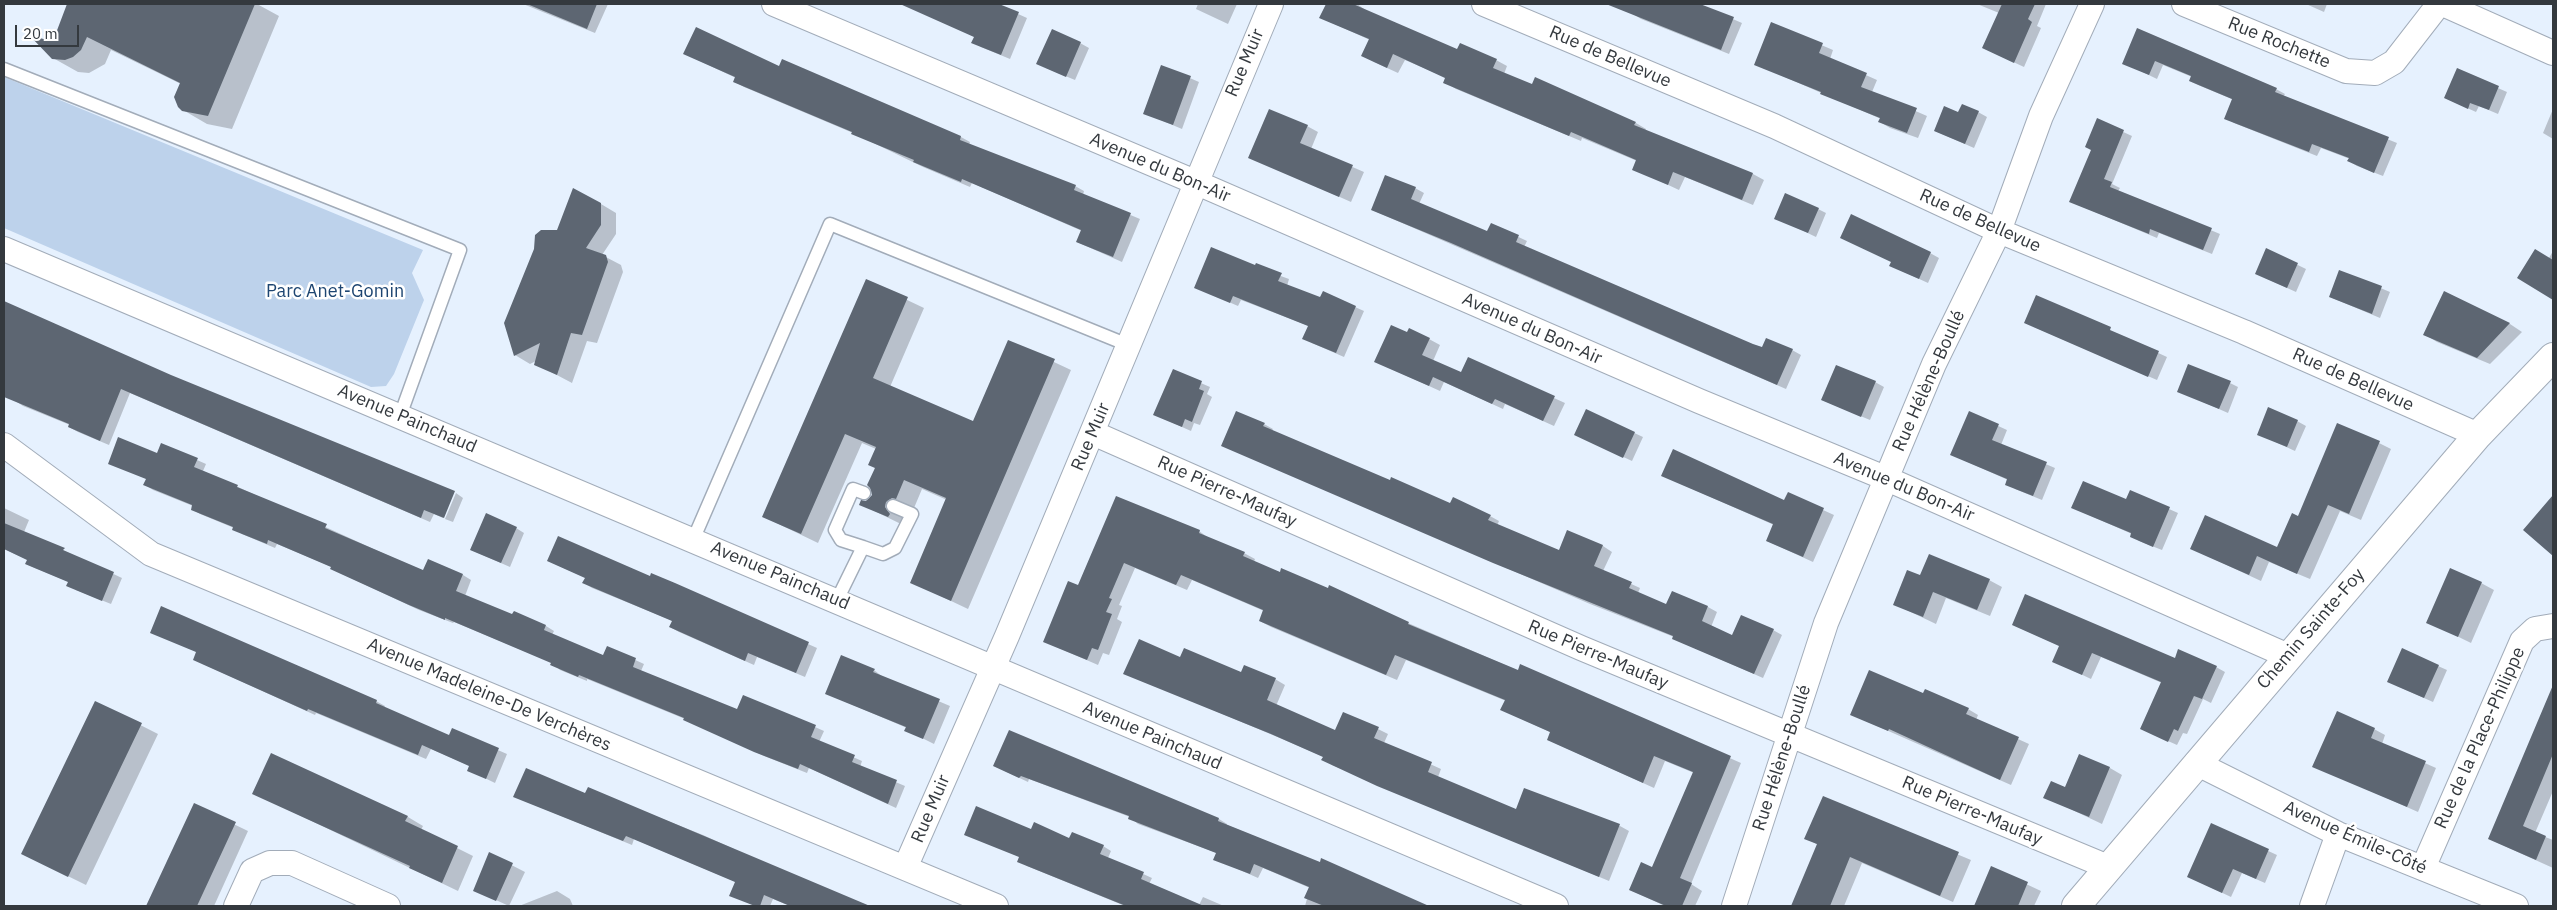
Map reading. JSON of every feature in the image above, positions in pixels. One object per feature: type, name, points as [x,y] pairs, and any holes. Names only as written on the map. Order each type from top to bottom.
[{"type":"main road","name":"Chemin Sainte-Foy","points":[[2076,906],[2196,763],[2478,435],[2553,357]]},
{"type":"street","name":"Avenue du Bon-Air","points":[[774,4],[1195,182],[1680,394],[1885,478],[2288,656]]},
{"type":"street","name":"Rue Muir","points":[[905,868],[1093,433],[1270,4]]},
{"type":"street","name":"Rue de Bellevue","points":[[1484,4],[1774,126],[1999,231],[2244,332],[2478,435]]},
{"type":"street","name":"Rue Hélène-Boullé","points":[[1734,906],[1826,623],[1934,364],[1999,231],[2041,116],[2092,4]]},
{"type":"street","name":"Rue Rochette","points":[[2184,4],[2346,70],[2375,73],[2394,62],[2439,4]]},
{"type":"street","points":[[2443,4],[2553,52]]},
{"type":"street","name":"Avenue Painchaud","points":[[4,249],[837,600],[992,668],[1556,906]]},
{"type":"street","name":"Rue Pierre-Maufay","points":[[1093,433],[1580,648],[2108,867]]},
{"type":"street","name":"Avenue Madeleine-De Verchères","points":[[4,445],[11,448],[152,554],[996,906]]},
{"type":"street","name":"Rue de la Place-Philippe","points":[[2423,868],[2522,642],[2535,629],[2553,626]]},
{"type":"street","name":"Avenue Émile-Côté","points":[[2196,763],[2338,834],[2516,906]]},
{"type":"street","points":[[2312,906],[2338,834]]},
{"type":"street","points":[[236,906],[252,871],[270,863],[292,863],[388,906]]},
{"type":"lane","points":[[4,68],[460,250],[400,416]]},
{"type":"lane","points":[[693,540],[830,224],[1128,345]]},
{"type":"lane","points":[[864,493],[853,489],[835,530],[841,540],[883,554],[895,548],[912,514],[893,506]]},
{"type":"lane","points":[[837,600],[862,547]]},
{"type":"green space","name":"Parc Anet-Gomin","points":[[4,77],[423,250],[412,273],[424,300],[394,374],[386,386],[371,387],[4,228]]},
{"type":"building","points":[[67,4],[255,4],[208,116],[182,111],[178,107],[174,97],[180,83],[87,37],[81,50],[73,57],[65,60],[52,59],[30,36],[53,41]]},
{"type":"building","points":[[527,4],[597,4],[587,29]]},
{"type":"building","points":[[900,4],[999,4],[1019,12],[1001,55],[971,43],[974,37]]},
{"type":"building","points":[[1326,4],[1353,4],[1457,49],[1460,43],[1497,59],[1493,68],[1532,84],[1535,77],[1636,122],[1634,125],[1753,173],[1742,200],[1673,172],[1668,185],[1632,170],[1636,160],[1571,132],[1569,136],[1443,83],[1445,78],[1393,54],[1387,68],[1361,56],[1369,39],[1319,18]]},
{"type":"building","points":[[1606,4],[1700,4],[1734,17],[1721,50]]},
{"type":"building","points":[[2002,4],[2035,4],[2028,19],[2032,22],[2014,63],[1982,48]]},
{"type":"building","points":[[1771,22],[1823,43],[1819,53],[1867,73],[1861,87],[1917,108],[1907,133],[1878,122],[1880,118],[1754,65]]},
{"type":"building","points":[[696,27],[779,66],[782,59],[961,136],[960,140],[1076,185],[1074,190],[1131,213],[1113,257],[1076,242],[1081,230],[962,179],[961,182],[913,162],[914,160],[851,134],[852,132],[733,82],[735,77],[683,54]]},
{"type":"building","points":[[2137,28],[2277,88],[2275,92],[2389,137],[2374,173],[2347,161],[2349,158],[2312,144],[2309,152],[2224,119],[2232,99],[2189,81],[2191,76],[2155,61],[2149,75],[2122,64]]},
{"type":"building","points":[[1052,29],[1081,42],[1066,77],[1036,64]]},
{"type":"building","points":[[1161,65],[1191,76],[1173,125],[1143,114]]},
{"type":"building","points":[[2457,68],[2499,86],[2489,110],[2470,103],[2468,109],[2444,98]]},
{"type":"building","points":[[1962,104],[1979,111],[1965,144],[1934,131],[1944,106],[1958,112]]},
{"type":"building","points":[[1269,109],[1308,125],[1300,143],[1353,165],[1339,197],[1248,158]]},
{"type":"building","points":[[2097,118],[2124,130],[2104,179],[2112,182],[2110,187],[2212,228],[2203,250],[2150,229],[2149,234],[2069,202],[2091,150],[2085,147]]},
{"type":"building","points":[[1385,175],[1416,187],[1411,199],[1487,231],[1491,223],[1519,235],[1516,242],[1753,344],[1762,347],[1766,338],[1793,349],[1777,385],[1371,210]]},
{"type":"building","points":[[573,188],[601,203],[601,225],[586,248],[606,255],[608,262],[582,335],[571,333],[557,375],[534,365],[540,343],[514,356],[504,323],[534,249],[535,235],[541,230],[557,230]]},
{"type":"building","points":[[1785,193],[1819,208],[1808,233],[1774,219]]},
{"type":"building","points":[[1851,214],[1931,252],[1919,279],[1889,266],[1891,262],[1840,238]]},
{"type":"building","points":[[1211,247],[1255,265],[1256,263],[1282,273],[1278,281],[1320,297],[1323,291],[1356,306],[1336,353],[1302,339],[1308,326],[1233,296],[1230,303],[1194,288]]},
{"type":"building","points":[[2266,248],[2298,263],[2287,288],[2255,274]]},
{"type":"building","points":[[2535,249],[2553,260],[2553,300],[2517,278]]},
{"type":"building","points":[[2339,270],[2382,286],[2372,314],[2329,297]]},
{"type":"building","points":[[866,279],[908,297],[873,378],[973,421],[1008,340],[1055,359],[951,601],[910,583],[946,498],[904,480],[896,499],[892,498],[886,502],[885,507],[890,514],[888,517],[859,505],[861,500],[866,501],[872,495],[867,485],[875,468],[868,465],[876,447],[845,434],[801,534],[762,517]]},
{"type":"building","points":[[2444,291],[2510,323],[2477,358],[2423,335]]},
{"type":"building","points":[[2036,295],[2111,327],[2110,330],[2159,351],[2148,377],[2024,323]]},
{"type":"building","points":[[4,301],[171,375],[455,491],[444,518],[424,510],[421,518],[121,389],[100,441],[68,427],[69,424],[4,397]]},
{"type":"building","points":[[1391,325],[1407,332],[1409,328],[1430,338],[1422,355],[1461,372],[1468,357],[1555,396],[1543,421],[1495,399],[1492,404],[1433,377],[1429,386],[1374,362]]},
{"type":"building","points":[[2188,364],[2231,381],[2219,409],[2177,392]]},
{"type":"building","points":[[1836,365],[1876,381],[1861,417],[1821,400]]},
{"type":"building","points":[[1173,369],[1202,381],[1199,389],[1204,391],[1192,422],[1185,419],[1182,427],[1153,415]]},
{"type":"building","points":[[2268,407],[2298,420],[2287,447],[2257,435]]},
{"type":"building","points":[[1586,409],[1635,432],[1623,458],[1574,435]]},
{"type":"building","points":[[1236,411],[1265,423],[1263,426],[1390,480],[1391,477],[1450,503],[1453,497],[1491,515],[1488,520],[1559,550],[1567,530],[1603,545],[1594,566],[1632,582],[1629,588],[1666,604],[1672,591],[1708,606],[1702,621],[1732,635],[1741,615],[1774,629],[1754,674],[1672,639],[1673,636],[1493,563],[1221,446]]},
{"type":"building","points":[[1969,411],[1999,424],[1992,440],[2047,462],[2033,496],[2005,485],[2007,479],[1950,455]]},
{"type":"building","points":[[2337,423],[2380,441],[2349,514],[2328,505],[2297,574],[2257,556],[2249,575],[2190,549],[2205,515],[2277,547],[2292,513],[2298,516]]},
{"type":"building","points":[[118,437],[157,453],[161,443],[198,458],[194,467],[327,524],[325,528],[423,570],[428,559],[463,574],[456,591],[512,614],[514,611],[546,625],[544,630],[603,655],[607,646],[636,658],[633,667],[737,709],[743,695],[816,725],[811,737],[855,755],[852,762],[897,780],[888,804],[800,764],[798,769],[754,752],[683,720],[684,718],[579,675],[578,677],[550,665],[551,663],[445,618],[445,620],[409,605],[330,569],[331,567],[268,540],[267,544],[232,530],[233,527],[191,510],[192,505],[143,485],[146,479],[108,464]]},
{"type":"building","points":[[1673,449],[1784,500],[1788,492],[1824,508],[1803,557],[1766,541],[1773,524],[1661,476]]},
{"type":"building","points":[[2083,481],[2126,499],[2130,490],[2170,507],[2153,547],[2130,537],[2131,533],[2071,508]]},
{"type":"building","points":[[2553,495],[2553,556],[2523,530]]},
{"type":"building","points":[[1116,496],[1200,530],[1199,533],[1245,552],[1243,556],[1280,572],[1281,568],[1328,588],[1329,585],[1409,622],[1408,624],[1518,670],[1520,664],[1731,756],[1680,878],[1692,883],[1682,906],[1666,906],[1629,890],[1641,862],[1652,867],[1693,772],[1654,756],[1643,783],[1547,740],[1550,732],[1500,710],[1505,700],[1395,655],[1386,675],[1259,621],[1263,610],[1181,575],[1176,585],[1124,563],[1109,598],[1112,599],[1106,612],[1112,614],[1098,650],[1092,648],[1087,660],[1043,642],[1068,581],[1078,585]]},
{"type":"building","points":[[486,513],[517,527],[501,563],[470,550]]},
{"type":"building","points":[[4,523],[65,548],[63,550],[114,572],[102,601],[66,586],[68,582],[25,564],[27,560],[4,549]]},
{"type":"building","points":[[558,536],[650,576],[651,573],[675,583],[809,642],[796,673],[748,653],[745,661],[669,627],[672,621],[582,583],[585,578],[547,561]]},
{"type":"building","points":[[1929,554],[1990,579],[1977,610],[1933,592],[1923,617],[1893,605],[1907,570],[1920,575]]},
{"type":"building","points":[[2450,568],[2482,582],[2458,637],[2426,623]]},
{"type":"building","points":[[2025,594],[2175,658],[2178,649],[2217,666],[2202,699],[2194,696],[2178,731],[2174,729],[2168,742],[2140,729],[2161,682],[2092,653],[2082,675],[2052,662],[2059,646],[2012,625]]},
{"type":"building","points":[[161,606],[377,700],[376,703],[449,735],[452,728],[499,748],[486,779],[467,771],[469,766],[422,745],[418,755],[308,709],[307,711],[193,660],[196,652],[150,633]]},
{"type":"building","points":[[1139,639],[1180,657],[1184,648],[1241,672],[1244,665],[1276,678],[1267,700],[1335,730],[1343,712],[1379,727],[1374,738],[1432,762],[1428,772],[1516,809],[1524,788],[1620,824],[1599,877],[1377,786],[1321,760],[1323,757],[1271,734],[1123,674]]},
{"type":"building","points":[[2402,648],[2439,665],[2424,698],[2387,682]]},
{"type":"building","points":[[841,655],[875,669],[873,672],[940,699],[923,739],[904,731],[906,727],[825,694]]},
{"type":"building","points":[[1869,670],[1923,693],[1925,689],[1969,708],[1966,714],[2019,737],[2000,780],[1889,729],[1888,731],[1850,715]]},
{"type":"building","points":[[2553,685],[2553,754],[2523,826],[2546,836],[2536,860],[2488,839]]},
{"type":"building","points":[[95,701],[142,723],[68,877],[21,854]]},
{"type":"building","points":[[2337,711],[2375,728],[2371,738],[2426,761],[2407,807],[2312,767]]},
{"type":"building","points":[[1009,730],[1219,818],[1218,821],[1320,862],[1321,858],[1429,906],[1324,906],[1304,898],[1309,887],[1254,864],[1250,874],[1213,860],[1216,853],[1128,819],[1129,816],[1021,776],[1019,778],[993,766]]},
{"type":"building","points":[[271,753],[408,816],[405,821],[458,846],[442,883],[409,868],[410,866],[252,794]]},
{"type":"building","points":[[2079,754],[2110,767],[2089,817],[2043,798],[2051,781],[2065,787]]},
{"type":"building","points":[[526,768],[585,793],[588,787],[870,906],[790,906],[764,895],[760,906],[755,906],[729,896],[735,882],[626,836],[623,841],[513,797]]},
{"type":"building","points":[[1823,796],[1959,852],[1940,896],[1850,857],[1830,906],[1791,906],[1817,844],[1804,839]]},
{"type":"building","points":[[194,803],[236,822],[197,906],[146,906]]},
{"type":"building","points":[[976,806],[1031,829],[1034,822],[1069,838],[1072,832],[1104,845],[1100,854],[1144,872],[1141,879],[1204,906],[1126,906],[1017,862],[1019,857],[964,835]]},
{"type":"building","points":[[2211,823],[2269,849],[2256,879],[2233,869],[2222,893],[2187,877]]},
{"type":"building","points":[[489,852],[513,863],[496,901],[473,891]]},
{"type":"building","points":[[1991,866],[2028,882],[2018,906],[1974,906]]}]
